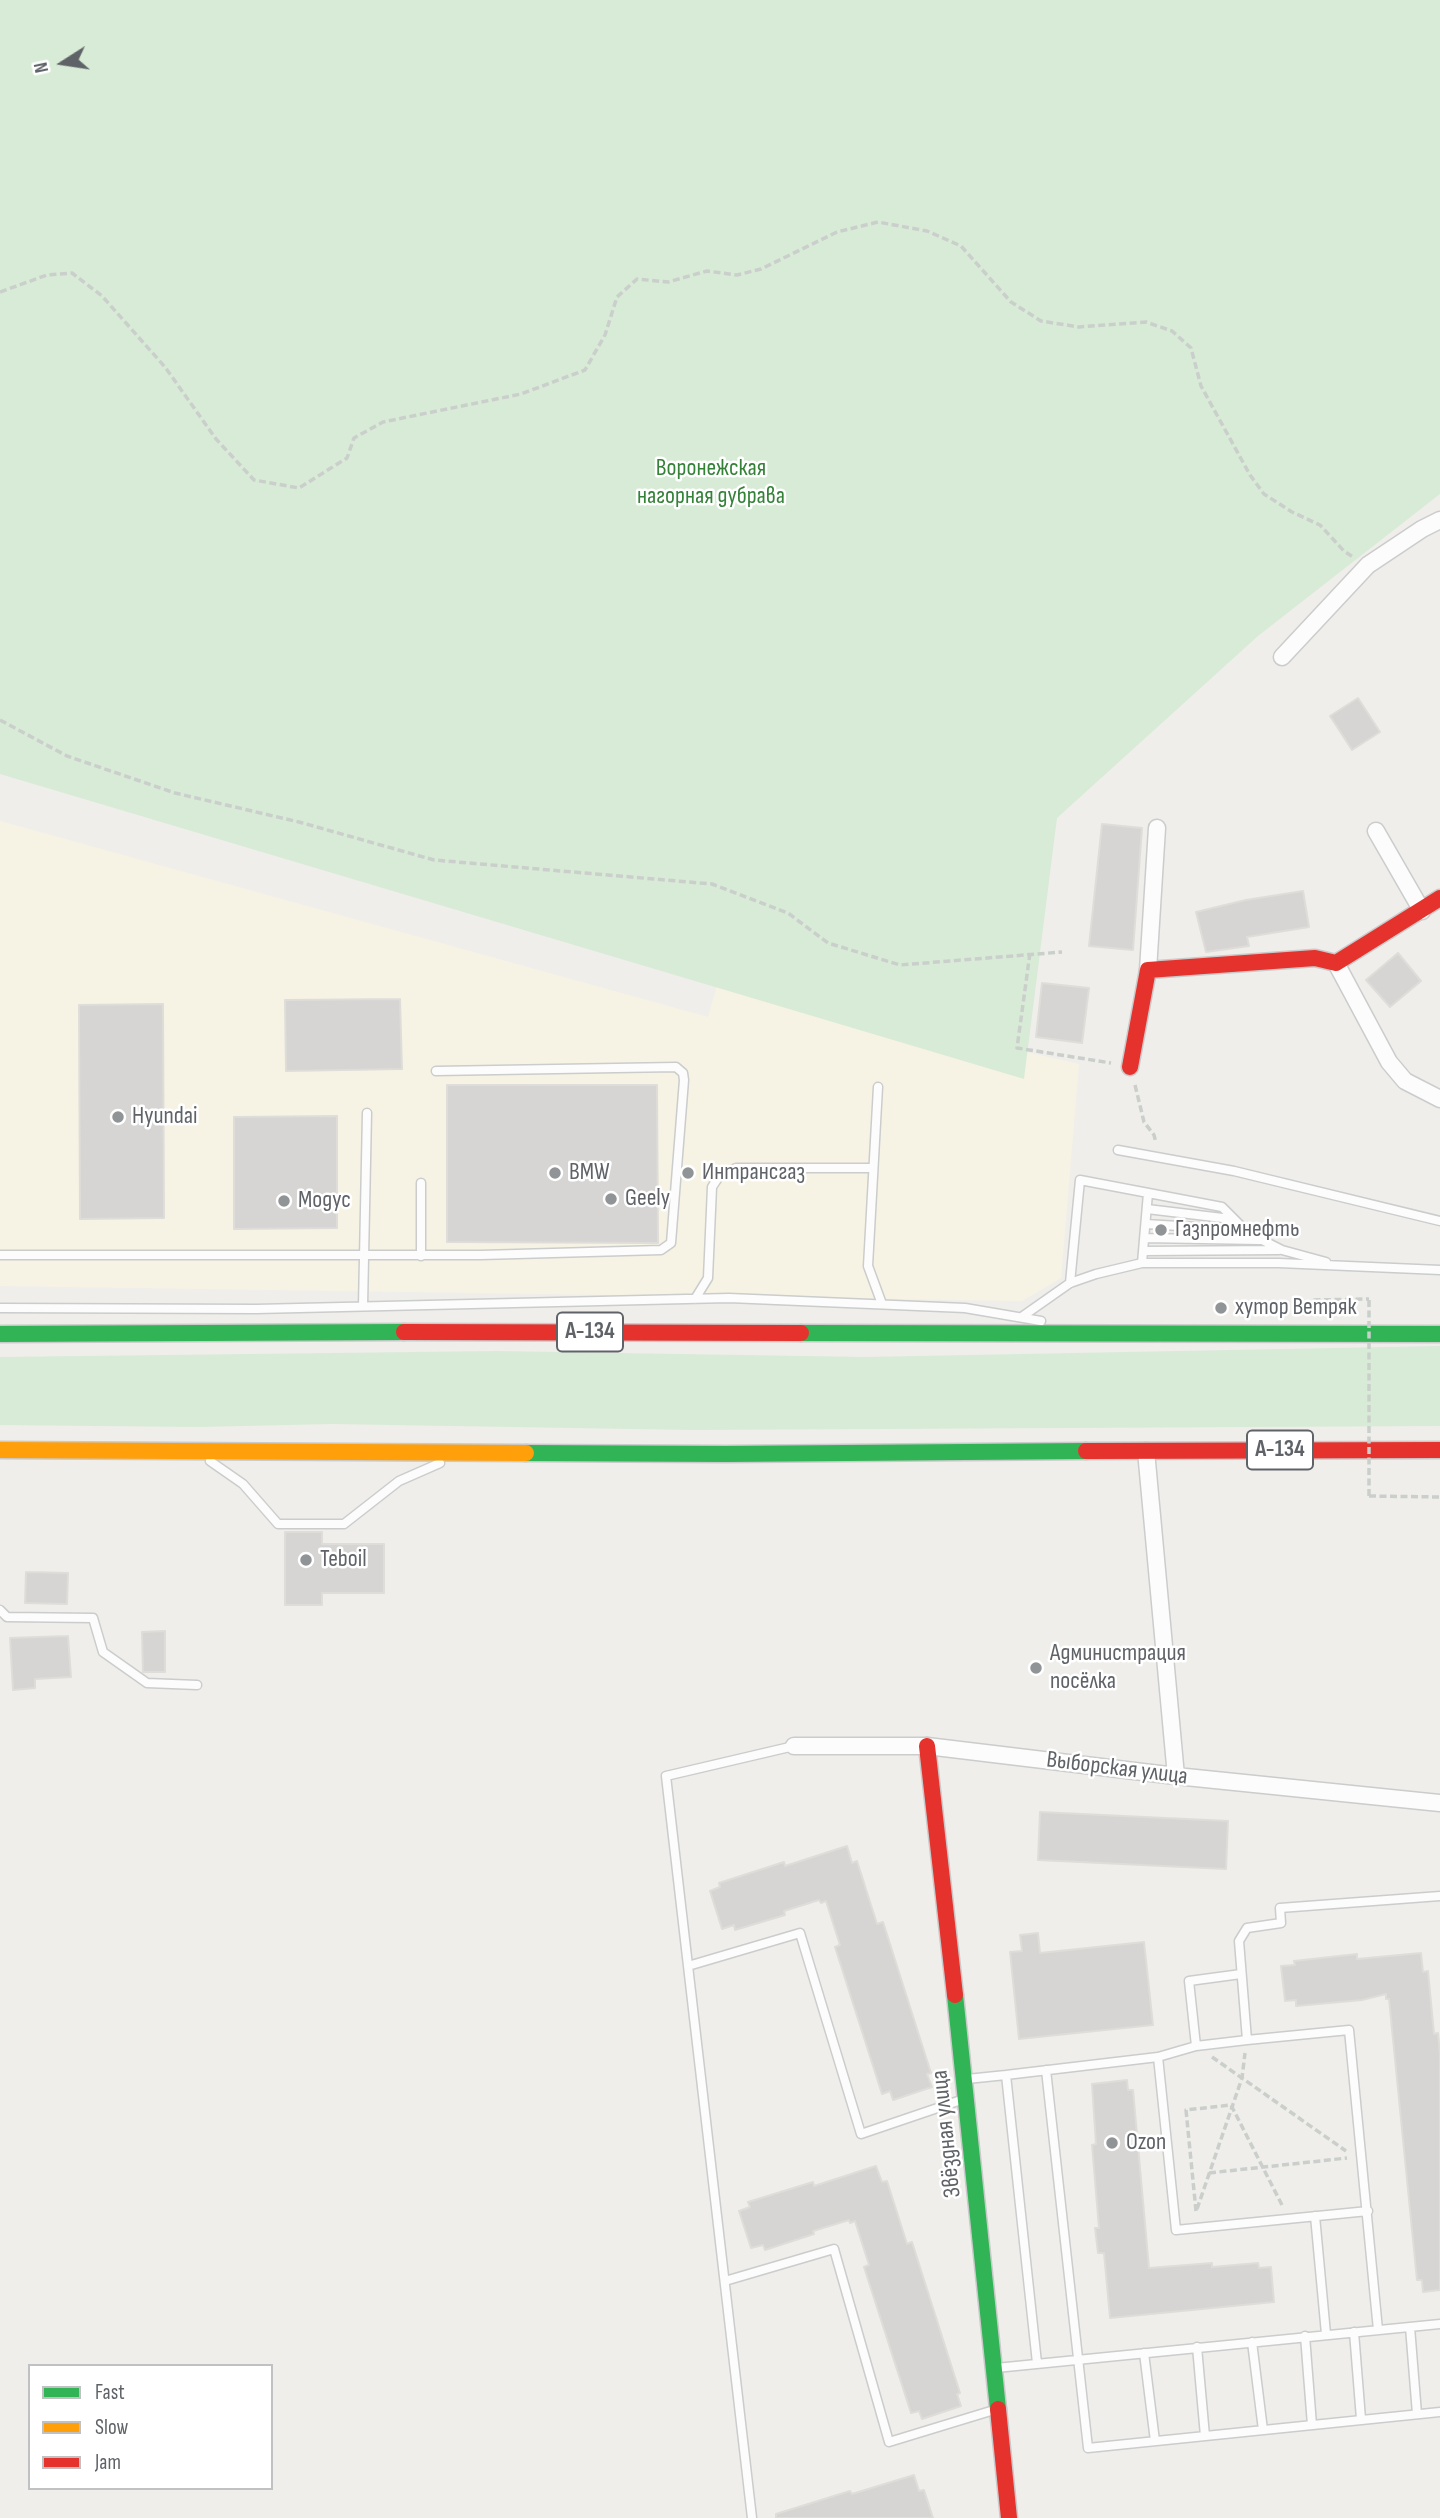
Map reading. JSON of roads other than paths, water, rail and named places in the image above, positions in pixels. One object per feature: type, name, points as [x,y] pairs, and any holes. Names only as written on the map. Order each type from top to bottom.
[{"type":"main road","points":[[1130,1067],[1148,970],[1315,958],[1336,963],[1440,898]]},
{"type":"main road","name":"А-134","points":[[0,1334],[1440,1334]]},
{"type":"main road","name":"А-134","points":[[0,1450],[726,1454],[1440,1450]]},
{"type":"main road","name":"Звёздная улица","points":[[927,1746],[1009,2518]]},
{"type":"street","points":[[1282,657],[1368,565],[1440,520]]},
{"type":"street","points":[[1148,970],[1157,828]]},
{"type":"street","points":[[1376,831],[1422,911]]},
{"type":"street","points":[[1336,963],[1389,1062],[1405,1081],[1440,1099]]},
{"type":"street","points":[[1146,1451],[1176,1776]]},
{"type":"street","name":"Выборская улица","points":[[794,1746],[927,1746],[1176,1776],[1440,1803]]},
{"type":"lane","points":[[0,1255],[421,1256],[647,1251],[668,1248],[671,1243],[684,1080],[683,1073],[676,1067],[436,1071]]},
{"type":"lane","points":[[878,1087],[868,1266],[882,1304]]},
{"type":"lane","points":[[363,1306],[367,1113]]},
{"type":"lane","points":[[1118,1150],[1234,1171],[1440,1221]]},
{"type":"lane","points":[[695,1299],[708,1278],[712,1187],[720,1175],[736,1168],[872,1168]]},
{"type":"lane","points":[[1070,1283],[1080,1180],[1222,1207],[1231,1219],[1262,1240],[1282,1250],[1339,1266]]},
{"type":"lane","points":[[421,1184],[421,1256]]},
{"type":"lane","points":[[1142,1263],[1148,1193]]},
{"type":"lane","points":[[1147,1209],[1231,1219]]},
{"type":"lane","points":[[1146,1224],[1245,1230]]},
{"type":"lane","points":[[1145,1237],[1262,1240]]},
{"type":"lane","points":[[1144,1251],[1282,1250]]},
{"type":"lane","points":[[1023,1316],[1070,1283],[1142,1263],[1440,1270]]},
{"type":"lane","points":[[0,1308],[256,1309],[695,1299],[965,1308],[1047,1322]]},
{"type":"lane","points":[[1059,1325],[1095,1333]]},
{"type":"lane","points":[[196,1451],[243,1484],[278,1524],[344,1524],[399,1481],[464,1452]]},
{"type":"lane","points":[[0,1610],[7,1617],[93,1618],[103,1652],[147,1683],[197,1685]]},
{"type":"lane","points":[[752,2518],[666,1776],[794,1746]]},
{"type":"lane","points":[[1247,2040],[1239,1941],[1247,1928],[1281,1923],[1280,1908],[1440,1896]]},
{"type":"lane","points":[[688,1966],[800,1933],[861,2134],[966,2098]]},
{"type":"lane","points":[[1196,2046],[1189,1981],[1241,1974]]},
{"type":"lane","points":[[964,2079],[1158,2057],[1196,2046],[1349,2029],[1378,2330]]},
{"type":"lane","points":[[1158,2057],[1176,2230],[1368,2211]]},
{"type":"lane","points":[[1046,2070],[1088,2448],[1440,2412]]},
{"type":"lane","points":[[1006,2075],[1037,2363]]},
{"type":"lane","points":[[1315,2216],[1326,2334]]},
{"type":"lane","points":[[725,2281],[834,2249],[889,2442],[997,2410]]},
{"type":"lane","points":[[993,2368],[1440,2324]]},
{"type":"lane","points":[[1410,2327],[1417,2414]]},
{"type":"lane","points":[[1354,2332],[1361,2419]]},
{"type":"lane","points":[[1305,2336],[1312,2425]]},
{"type":"lane","points":[[1252,2342],[1263,2430]]},
{"type":"lane","points":[[1197,2347],[1205,2436]]},
{"type":"lane","points":[[1144,2353],[1155,2441]]},
{"type":"place","name":"Hyundai","points":[[118,1117]]},
{"type":"place","name":"BMW","points":[[555,1173]]},
{"type":"place","name":"Интрансгаз","points":[[688,1173]]},
{"type":"place","name":"Geely","points":[[611,1199]]},
{"type":"place","name":"Модус","points":[[284,1201]]},
{"type":"place","name":"Газпромнефть","points":[[1161,1230]]},
{"type":"place","name":"хутор Ветряк","points":[[1221,1308]]},
{"type":"place","name":"Teboil","points":[[306,1560]]},
{"type":"place","name":"Администрация посёлка","points":[[1036,1668]]},
{"type":"place","name":"Ozon","points":[[1112,2143]]},
{"type":"park label","name":"Воронежская нагорная дубрава","points":[[711,483]]}]
